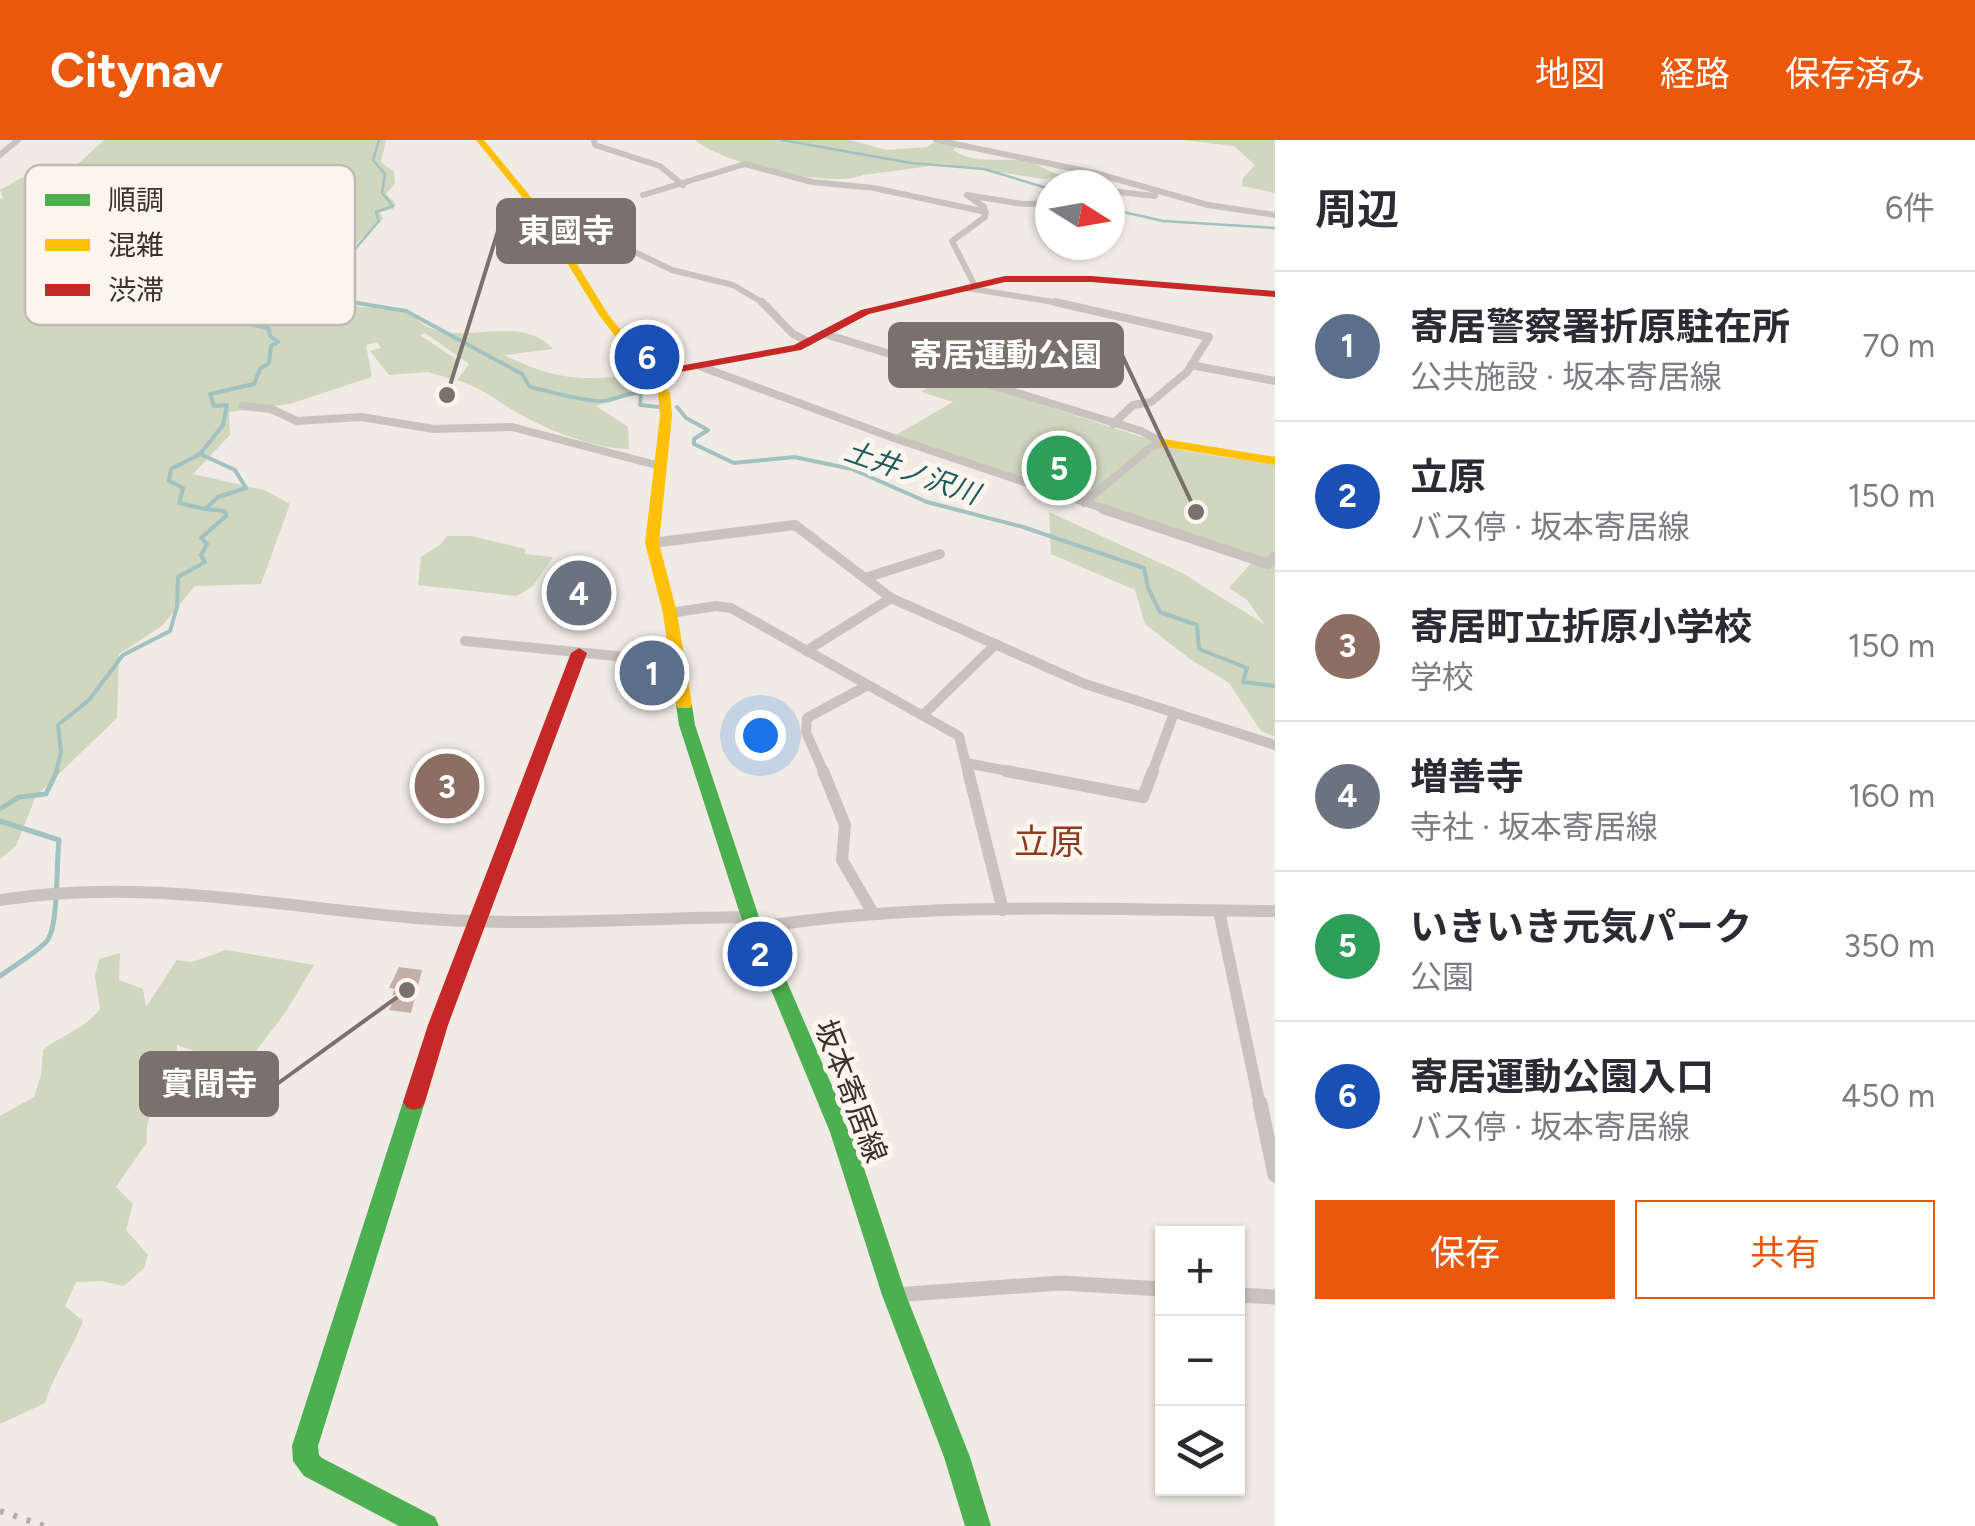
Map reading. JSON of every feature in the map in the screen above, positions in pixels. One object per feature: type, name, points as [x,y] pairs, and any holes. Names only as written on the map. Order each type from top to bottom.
[{"type":"main road","name":"坂本寄居線","points":[[480,140],[563,248],[604,314],[666,398],[652,543],[670,612],[686,725],[752,923],[840,1132],[894,1295],[957,1456],[978,1526]]},
{"type":"main road","points":[[652,374],[817,338],[865,312],[970,286],[1049,277],[1275,294]]},
{"type":"main road","points":[[1164,443],[1275,461]]},
{"type":"main road","points":[[426,1526],[313,1467],[306,1460],[305,1446],[475,920],[579,653]]},
{"type":"street","points":[[0,155],[18,140]]},
{"type":"street","points":[[594,140],[595,146],[660,166],[683,185]]},
{"type":"street","points":[[937,140],[1041,160],[1169,194],[1275,215]]},
{"type":"street","points":[[642,195],[745,164],[812,182],[889,191],[986,212]]},
{"type":"street","points":[[1125,192],[1169,194]]},
{"type":"street","points":[[986,212],[968,195],[1035,204]]},
{"type":"street","points":[[986,212],[952,242],[970,286],[1210,337],[1190,365],[1150,402],[1133,406],[1113,424]]},
{"type":"street","points":[[563,248],[618,244],[672,270],[734,286],[764,302],[793,334],[1113,424],[1164,443]]},
{"type":"street","points":[[1190,365],[1275,382]]},
{"type":"street","points":[[702,366],[741,384],[1084,503],[1268,564],[1275,556]]},
{"type":"street","points":[[243,406],[271,410],[297,421],[361,416],[434,429],[512,427],[660,466]]},
{"type":"street","points":[[1084,503],[1152,447],[1164,443]]},
{"type":"street","points":[[652,543],[796,525],[891,598],[1085,684],[1275,745]]},
{"type":"street","points":[[865,578],[940,554]]},
{"type":"street","points":[[806,651],[891,598]]},
{"type":"street","points":[[670,612],[731,608],[959,736],[1003,910]]},
{"type":"street","points":[[464,641],[676,662]]},
{"type":"street","points":[[923,716],[996,644]]},
{"type":"street","points":[[868,685],[808,718],[806,732],[842,813],[842,860],[873,913]]},
{"type":"street","points":[[966,763],[1144,797],[1174,713]]},
{"type":"street","points":[[0,900],[74,891],[181,890],[413,918],[752,923],[873,913],[1003,910],[1275,911]]},
{"type":"street","points":[[1219,911],[1275,1174]]},
{"type":"street","points":[[894,1295],[1062,1283],[1155,1289]]},
{"type":"street","points":[[1245,1296],[1275,1297]]},
{"type":"green space","points":[[104,140],[386,140],[381,162],[394,172],[395,184],[386,194],[396,204],[393,209],[380,212],[383,218],[376,227],[355,243],[355,165],[77,165]]},
{"type":"green space","points":[[695,140],[850,140],[886,150],[927,147],[933,143],[957,146],[953,150],[969,157],[1030,162],[1047,170],[1035,170],[1035,178],[946,164],[827,179],[751,165]]},
{"type":"green space","points":[[1182,140],[1275,140],[1275,193],[1242,186],[1243,178],[1255,165],[1234,146]]},
{"type":"green space","points":[[25,178],[25,325],[355,325],[355,304],[408,309],[423,324],[440,331],[519,332],[537,337],[553,349],[504,355],[557,375],[643,375],[642,390],[596,406],[628,427],[629,449],[559,433],[457,380],[469,364],[425,333],[420,335],[457,360],[458,368],[451,379],[428,372],[389,375],[370,351],[381,348],[377,342],[366,345],[372,377],[290,404],[229,412],[230,435],[193,474],[264,490],[290,504],[261,584],[195,586],[162,626],[119,654],[117,718],[36,796],[16,846],[0,859],[0,190]]},
{"type":"green space","points":[[946,374],[1185,451],[1275,465],[1275,737],[1261,731],[1229,683],[1145,624],[1135,590],[1051,554],[1049,512],[1182,573],[1264,624],[1247,600],[1229,588],[1254,560],[894,436],[953,402],[921,392]]},
{"type":"green space","points":[[447,536],[471,536],[526,549],[524,554],[553,557],[533,586],[517,596],[418,585],[421,557]]},
{"type":"green space","points":[[226,950],[314,965],[285,1013],[243,1068],[177,1045],[172,1071],[150,1116],[147,1142],[116,1187],[133,1204],[126,1230],[148,1255],[144,1268],[124,1286],[101,1281],[76,1282],[65,1306],[83,1321],[45,1403],[0,1424],[0,1116],[34,1097],[43,1050],[88,1022],[100,1009],[95,976],[99,959],[120,953],[119,980],[143,989],[146,1007],[177,960],[192,962]]},
{"type":"building","points":[[555,578],[585,582],[579,596],[548,592]]},
{"type":"building","points":[[399,967],[422,970],[411,1013],[389,1010],[396,995],[392,995],[395,989],[389,988]]},
{"type":"waterway","name":"土井ノ沢川","points":[[355,248],[379,221],[376,212],[393,206],[382,193],[385,174],[373,160],[379,140]]},
{"type":"waterway","points":[[782,140],[911,163],[984,169],[1035,184]]},
{"type":"waterway","points":[[1125,212],[1163,221],[1275,228]]},
{"type":"waterway","name":"土井ノ沢川","points":[[355,303],[406,311],[522,374],[530,387],[593,401],[641,393],[640,405],[659,407]]},
{"type":"waterway","points":[[200,454],[223,425],[227,405],[214,406],[210,394],[254,384],[260,369],[269,363],[271,346],[278,342],[270,336],[269,329],[254,325]]},
{"type":"waterway","name":"土井ノ沢川","points":[[677,407],[686,418],[708,430],[694,439],[694,444],[734,463],[794,457],[852,469],[927,502],[1023,527],[1144,568],[1148,588],[1160,612],[1197,625],[1199,649],[1247,668],[1243,682],[1275,686]]},
{"type":"waterway","points":[[200,454],[235,470],[246,488],[218,497],[205,509]]},
{"type":"waterway","points":[[200,454],[171,469],[169,481],[183,488],[179,503],[205,509]]},
{"type":"waterway","points":[[56,773],[61,752],[58,725],[89,700],[123,655],[170,631],[177,607],[178,577],[205,562],[201,555],[207,544],[201,538],[226,516],[225,511],[205,509]]},
{"type":"waterway","points":[[0,809],[19,797],[46,794],[57,771]]},
{"type":"waterway","points":[[0,821],[59,840],[50,935],[0,976]]},
{"type":"railway","points":[[0,1511],[45,1526]]},
{"type":"traffic: fast","points":[[684,705],[687,725],[750,917],[841,1132],[894,1295],[957,1457],[978,1526]]},
{"type":"traffic: fast","points":[[414,1102],[305,1446],[306,1461],[313,1467],[426,1526]]},
{"type":"traffic: slow","points":[[480,140],[546,221],[604,315],[664,393],[666,416],[652,543],[670,613],[684,705]]},
{"type":"traffic: slow","points":[[1164,443],[1275,461]]},
{"type":"traffic: jam","points":[[652,374],[797,348],[865,312],[1005,279],[1091,279],[1275,294]]},
{"type":"traffic: jam","points":[[414,1102],[438,1025],[579,653]]},
{"type":"place","name":"寄居運動公園入口","points":[[647,357]]},
{"type":"place","name":"東國寺","points":[[447,395]]},
{"type":"place","name":"いきいき元気パーク","points":[[1059,468]]},
{"type":"place","name":"寄居運動公園","points":[[1196,512]]},
{"type":"place","name":"増善寺","points":[[579,593]]},
{"type":"place","name":"寄居警察署折原駐在所","points":[[652,673]]},
{"type":"place","name":"寄居町立折原小学校","points":[[447,786]]},
{"type":"place","name":"立原","points":[[760,954]]},
{"type":"place","name":"實聞寺","points":[[407,990]]},
{"type":"district","name":"立原","points":[[1049,842]]}]
